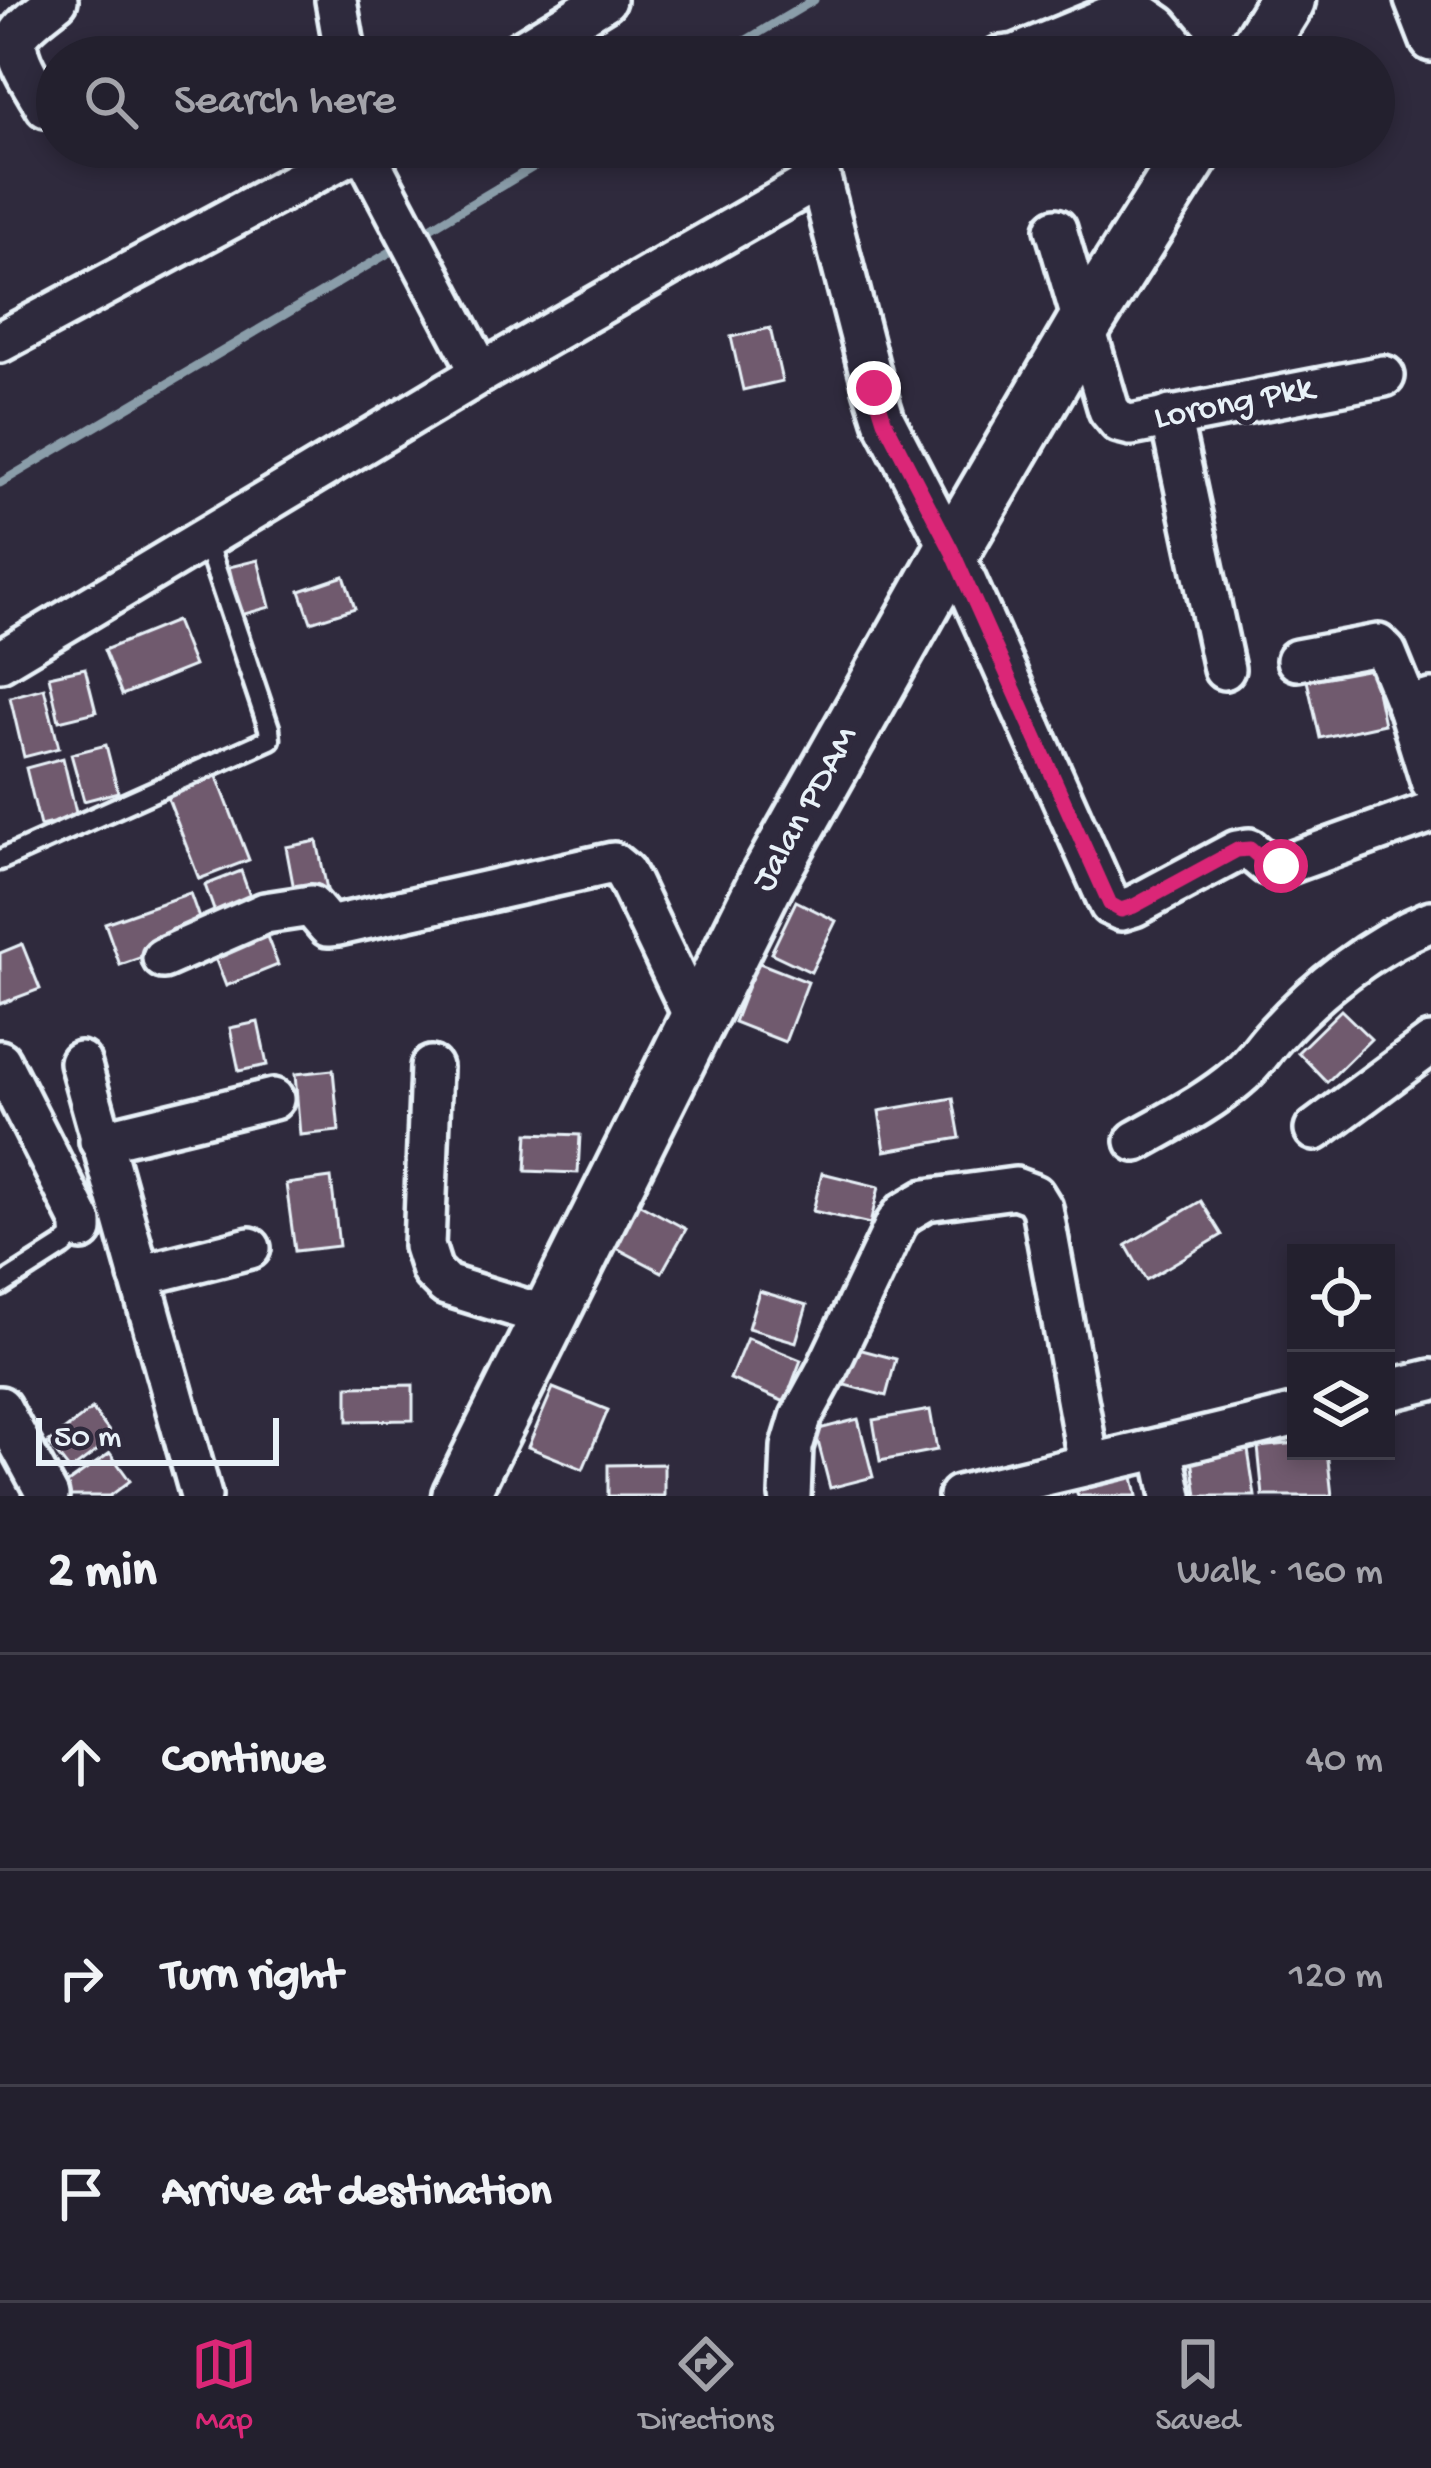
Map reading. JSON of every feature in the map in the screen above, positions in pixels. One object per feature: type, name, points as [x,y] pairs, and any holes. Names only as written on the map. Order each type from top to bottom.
[{"type":"street","points":[[36,88],[16,44],[19,34],[57,0]]},
{"type":"street","points":[[337,0],[343,36]]},
{"type":"street","points":[[546,36],[605,0]]},
{"type":"street","points":[[1265,36],[1286,0]]},
{"type":"street","points":[[1415,0],[1431,41]]},
{"type":"street","points":[[1062,36],[1106,18],[1140,13],[1167,36]]},
{"type":"street","points":[[0,342],[323,168]]},
{"type":"street","points":[[373,168],[481,373]]},
{"type":"street","points":[[0,661],[818,168]]},
{"type":"street","points":[[827,168],[884,420],[952,551],[1107,898],[1116,909],[1134,906],[1237,850],[1250,849],[1267,864],[1281,866],[1431,812]]},
{"type":"street","name":"Jalan PDAM","points":[[460,1496],[767,880],[1085,322],[1183,168]]},
{"type":"street","points":[[1056,229],[1085,322]]},
{"type":"street","name":"Lorong Pkk","points":[[1085,322],[1109,410],[1115,420],[1131,424],[1384,376]]},
{"type":"street","points":[[1170,416],[1224,669]]},
{"type":"street","points":[[1297,660],[1378,645],[1419,704],[1431,781]]},
{"type":"street","points":[[163,958],[265,913],[310,907],[328,926],[338,926],[613,863],[630,883],[696,1021]]},
{"type":"street","points":[[1136,1141],[1243,1074],[1276,1034],[1350,967],[1406,931],[1431,921]]},
{"type":"street","points":[[1315,1130],[1431,1044]]},
{"type":"street","points":[[0,1061],[82,1230]]},
{"type":"street","points":[[80,1062],[201,1496]]},
{"type":"street","points":[[431,1067],[424,1246],[432,1271],[446,1285],[549,1317]]},
{"type":"street","points":[[100,1141],[273,1100]]},
{"type":"street","points":[[790,1496],[792,1447],[801,1417],[904,1213],[926,1200],[1016,1188],[1034,1196],[1042,1208],[1089,1464]]},
{"type":"street","points":[[139,1276],[250,1248]]},
{"type":"street","points":[[1395,1389],[1431,1380]]},
{"type":"street","points":[[0,1407],[48,1496]]},
{"type":"street","points":[[959,1496],[1287,1416]]},
{"type":"street","points":[[1162,1449],[1172,1496]]},
{"type":"lane","points":[[0,860],[270,739],[205,538]]},
{"type":"lane","points":[[0,1286],[82,1230]]},
{"type":"building","points":[[770,328],[782,381],[743,390],[731,337]]},
{"type":"building","points":[[258,560],[270,607],[241,615],[229,567]]},
{"type":"building","points":[[344,576],[355,608],[311,622],[300,591]]},
{"type":"building","points":[[176,621],[194,666],[122,695],[104,650]]},
{"type":"building","points":[[1371,662],[1384,724],[1320,738],[1306,676]]},
{"type":"building","points":[[85,668],[96,712],[59,721],[49,676]]},
{"type":"building","points":[[44,688],[59,748],[24,757],[10,697]]},
{"type":"building","points":[[106,745],[118,792],[84,801],[71,754]]},
{"type":"building","points":[[63,758],[77,817],[40,826],[26,768]]},
{"type":"building","points":[[216,774],[249,860],[199,879],[166,793]]},
{"type":"building","points":[[317,841],[329,899],[297,905],[286,847]]},
{"type":"building","points":[[241,871],[251,899],[215,913],[205,885]]},
{"type":"building","points":[[190,893],[205,935],[120,965],[105,923]]},
{"type":"building","points":[[796,901],[836,921],[811,972],[771,953]]},
{"type":"building","points":[[262,924],[278,965],[226,986],[210,945]]},
{"type":"building","points":[[22,944],[40,989],[0,1004],[0,953]]},
{"type":"building","points":[[757,962],[808,982],[785,1042],[734,1022]]},
{"type":"building","points":[[1341,1010],[1371,1039],[1327,1082],[1298,1052]]},
{"type":"building","points":[[258,1022],[267,1065],[239,1071],[230,1028]]},
{"type":"building","points":[[333,1070],[339,1131],[300,1135],[295,1074]]},
{"type":"building","points":[[953,1098],[960,1138],[885,1151],[879,1111]]},
{"type":"building","points":[[528,1133],[580,1135],[578,1173],[526,1171]]},
{"type":"building","points":[[822,1173],[879,1187],[870,1224],[813,1211]]},
{"type":"building","points":[[331,1178],[339,1246],[295,1251],[286,1184]]},
{"type":"building","points":[[1201,1201],[1222,1235],[1146,1280],[1126,1245]]},
{"type":"building","points":[[636,1202],[686,1229],[662,1272],[613,1246]]},
{"type":"building","points":[[759,1291],[807,1305],[796,1342],[748,1328]]},
{"type":"building","points":[[747,1338],[801,1360],[785,1402],[730,1379]]},
{"type":"building","points":[[847,1346],[896,1359],[886,1396],[837,1383]]},
{"type":"building","points":[[413,1385],[413,1420],[348,1421],[348,1386]]},
{"type":"building","points":[[553,1388],[608,1410],[583,1469],[528,1447]]},
{"type":"building","points":[[92,1409],[114,1438],[70,1471],[48,1443]]},
{"type":"building","points":[[930,1410],[937,1450],[880,1461],[873,1420]]},
{"type":"building","points":[[858,1419],[873,1477],[830,1488],[815,1430]]},
{"type":"building","points":[[1287,1444],[1287,1460],[1328,1460],[1332,1496],[1263,1496],[1258,1447]]},
{"type":"building","points":[[1248,1450],[1255,1496],[1197,1496],[1192,1459]]},
{"type":"building","points":[[110,1453],[130,1481],[110,1496],[68,1496],[62,1487]]},
{"type":"building","points":[[664,1464],[664,1496],[608,1496],[608,1465]]},
{"type":"building","points":[[1133,1477],[1137,1496],[1078,1496],[1076,1490]]},
{"type":"waterway","points":[[753,36],[814,0]]},
{"type":"waterway","points":[[422,233],[532,168]]},
{"type":"waterway","points":[[0,483],[402,245]]},
{"type":"route","points":[[874,388],[884,420],[952,551],[1110,904],[1121,910],[1134,906],[1237,850],[1250,849],[1267,864],[1281,866]]}]
